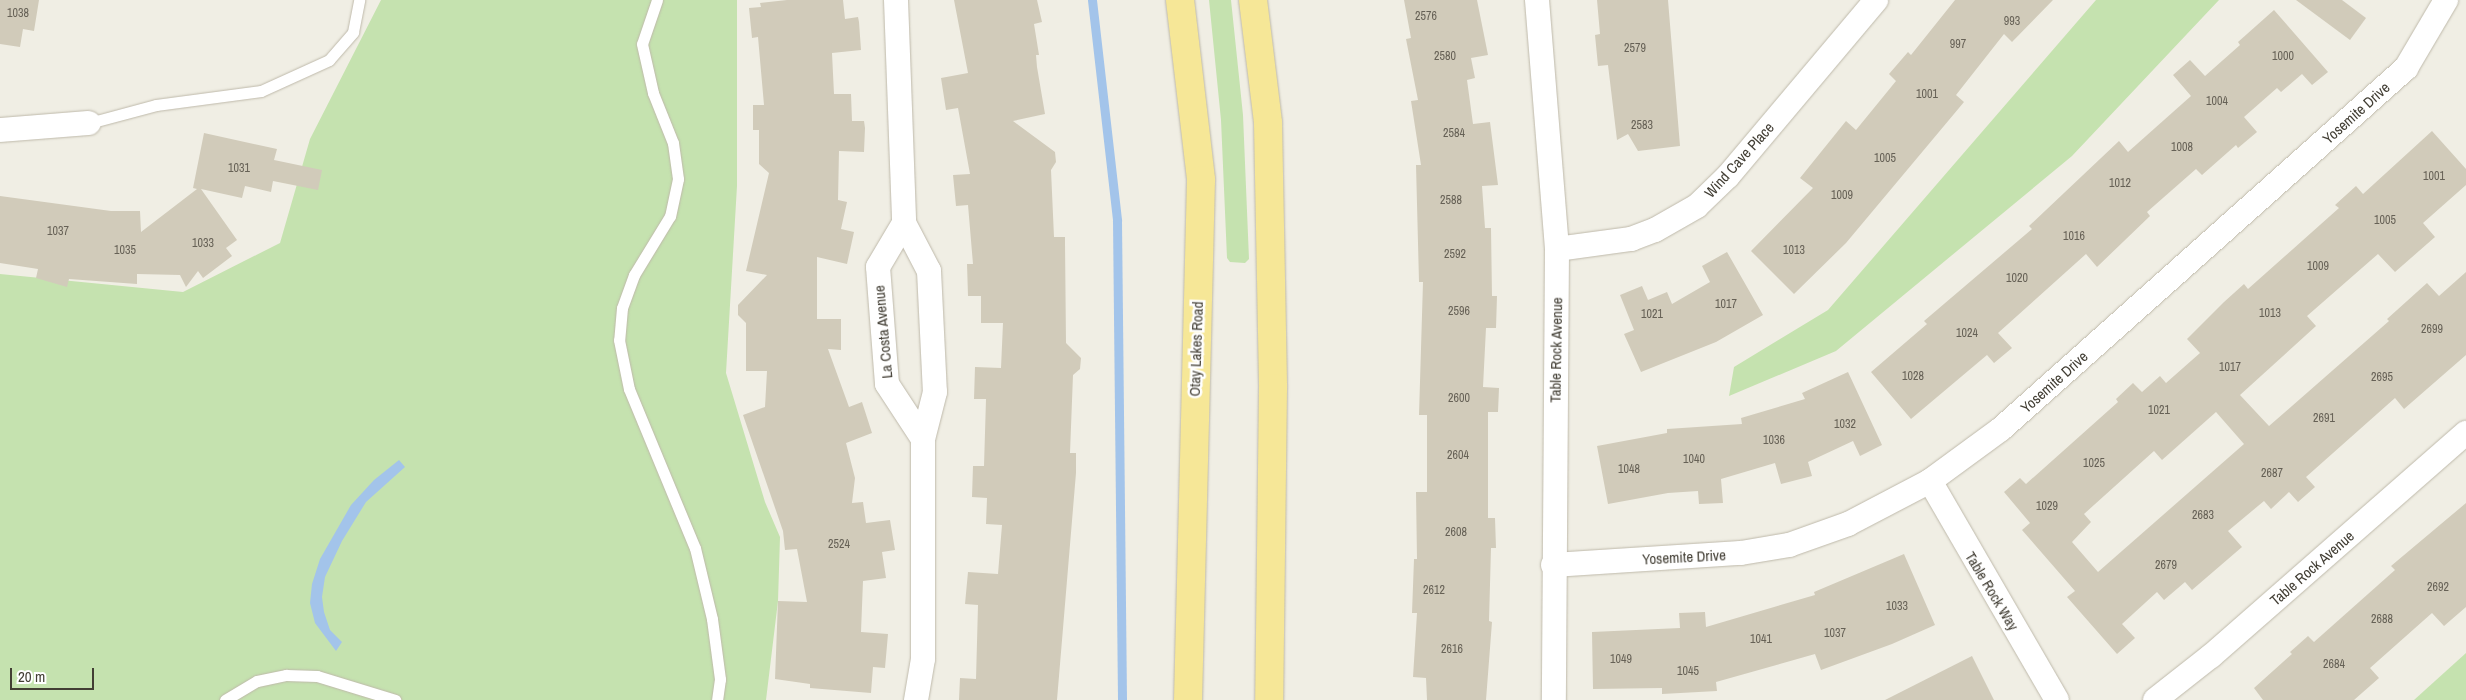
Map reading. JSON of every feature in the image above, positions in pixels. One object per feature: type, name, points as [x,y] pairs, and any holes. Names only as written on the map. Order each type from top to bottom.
[{"type":"main road","name":"Otay Lakes Road","points":[[1180,0],[1201,180],[1188,700]]},
{"type":"main road","points":[[1253,0],[1268,123],[1273,388],[1270,700]]},
{"type":"street","points":[[896,0],[904,223],[929,271],[934,392],[923,439],[923,659],[916,700]]},
{"type":"street","name":"Table Rock Avenue","points":[[1537,0],[1557,249],[1553,565],[1554,700]]},
{"type":"street","name":"Wind Cave Place","points":[[1557,249],[1630,239],[1655,230],[1697,206],[1728,176],[1876,0]]},
{"type":"street","name":"Yosemite Drive","points":[[1553,565],[1741,553],[1789,545],[1848,524],[1930,481],[2001,429],[2406,68],[2446,0]]},
{"type":"street","points":[[0,130],[89,122]]},
{"type":"street","name":"La Costa Avenue","points":[[904,223],[878,267],[887,384],[923,439]]},
{"type":"street","name":"Table Rock Avenue","points":[[2155,700],[2211,656],[2466,433]]},
{"type":"street","name":"Table Rock Way","points":[[1930,481],[2057,700]]},
{"type":"lane","points":[[89,122],[156,105],[261,91],[329,60],[353,32],[360,0]]},
{"type":"lane","points":[[657,0],[642,44],[653,92],[672,143],[678,178],[670,216],[634,275],[622,308],[619,340],[630,389],[695,548],[712,619],[720,679],[717,700]]},
{"type":"lane","points":[[225,700],[257,681],[286,675],[317,676],[395,700]]},
{"type":"green space","points":[[381,0],[737,0],[737,186],[726,373],[765,502],[780,537],[778,601],[766,700],[0,700],[0,274],[183,292],[280,243],[310,139]]},
{"type":"green space","points":[[1209,0],[1231,0],[1243,115],[1249,259],[1245,263],[1230,262],[1227,258],[1221,120]]},
{"type":"green space","points":[[2096,0],[2219,0],[2072,156],[1836,351],[1729,396],[1734,367],[1828,310]]},
{"type":"green space","points":[[2466,653],[2466,700],[2414,700]]},
{"type":"water","points":[[399,460],[405,467],[366,502],[342,541],[325,577],[322,597],[324,612],[330,630],[342,642],[336,651],[315,623],[310,603],[312,584],[320,559],[351,505],[374,480]]},
{"type":"building","points":[[0,0],[39,0],[34,31],[23,29],[20,47],[0,44]]},
{"type":"building","points":[[787,0],[843,0],[845,19],[858,17],[859,22],[861,50],[832,53],[834,94],[851,94],[852,121],[864,121],[865,128],[864,152],[839,151],[838,200],[847,202],[841,229],[854,232],[847,264],[817,257],[817,319],[841,319],[841,350],[828,349],[849,407],[862,402],[872,433],[846,443],[855,478],[852,503],[863,502],[866,523],[890,520],[895,550],[882,552],[886,578],[863,581],[861,632],[888,634],[885,668],[873,667],[871,693],[810,688],[810,684],[775,679],[778,601],[807,602],[797,549],[785,550],[783,531],[743,415],[765,407],[767,371],[746,371],[746,323],[738,315],[738,305],[767,275],[746,271],[769,173],[759,164],[759,130],[753,130],[753,105],[764,105],[758,37],[752,38],[749,8],[761,7],[760,3]]},
{"type":"building","points":[[954,0],[1037,0],[1042,22],[1034,24],[1039,55],[1036,55],[1037,67],[1045,114],[1013,121],[1055,152],[1056,162],[1051,170],[1054,237],[1065,237],[1066,343],[1081,358],[1080,369],[1073,375],[1070,453],[1076,453],[1076,473],[1057,700],[959,700],[960,678],[976,679],[978,605],[965,604],[968,572],[998,574],[1002,525],[986,524],[987,498],[972,497],[973,466],[984,466],[986,399],[974,399],[975,367],[1001,368],[1003,323],[981,323],[981,296],[968,296],[967,264],[973,264],[968,205],[956,206],[953,175],[970,174],[958,108],[946,110],[941,78],[968,73]]},
{"type":"building","points":[[1404,0],[1477,0],[1488,55],[1471,58],[1475,78],[1467,80],[1473,124],[1490,122],[1498,185],[1482,186],[1485,228],[1491,228],[1492,296],[1497,296],[1496,328],[1486,328],[1483,387],[1499,388],[1498,412],[1488,412],[1488,518],[1495,518],[1496,548],[1491,548],[1489,621],[1492,622],[1486,700],[1427,700],[1426,678],[1413,677],[1417,613],[1412,613],[1414,559],[1417,559],[1416,492],[1427,492],[1427,415],[1419,415],[1423,282],[1419,282],[1416,165],[1421,165],[1411,101],[1418,100],[1406,39],[1411,38]]},
{"type":"building","points":[[1597,0],[1668,0],[1680,146],[1638,151],[1628,134],[1617,140],[1608,65],[1598,66],[1595,35],[1600,34]]},
{"type":"building","points":[[1955,0],[2053,0],[2012,42],[2004,34],[1956,95],[1964,102],[1846,243],[1794,294],[1751,251],[1813,188],[1800,178],[1846,121],[1856,130],[1896,81],[1889,74],[1908,52],[1911,55]]},
{"type":"building","points":[[2296,0],[2342,0],[2366,18],[2350,40]]},
{"type":"building","points":[[2274,10],[2328,72],[2312,85],[2302,74],[2281,92],[2277,88],[2244,117],[2257,132],[2238,148],[2236,145],[2202,175],[2196,169],[2147,212],[2150,216],[2097,267],[2086,254],[1998,333],[2012,348],[1994,363],[1987,355],[1911,419],[1871,372],[1927,324],[1924,321],[2032,229],[2029,226],[2119,141],[2128,152],[2191,96],[2173,75],[2190,60],[2205,76],[2240,45],[2238,42]]},
{"type":"building","points":[[2432,131],[2466,169],[2466,185],[2423,223],[2435,237],[2395,272],[2378,254],[2307,316],[2316,326],[2240,395],[2269,426],[2389,321],[2387,319],[2427,283],[2439,296],[2466,272],[2466,355],[2404,409],[2395,398],[2306,477],[2315,487],[2298,502],[2289,492],[2271,509],[2264,501],[2228,531],[2242,547],[2192,590],[2185,582],[2164,600],[2157,592],[2122,624],[2135,638],[2117,654],[2067,597],[2075,591],[2022,530],[2030,523],[2004,492],[2020,478],[2026,484],[2118,402],[2116,399],[2133,383],[2142,392],[2160,376],[2166,383],[2200,353],[2187,339],[2224,302],[2244,284],[2248,289],[2339,208],[2335,205],[2356,186],[2363,194]],"holes":[[[2216,412],[2244,444],[2098,572],[2072,542],[2091,522],[2084,514],[2154,451],[2162,460]]]},
{"type":"building","points":[[204,133],[277,149],[274,160],[322,170],[318,190],[273,181],[271,192],[245,186],[242,198],[201,189],[237,240],[226,248],[232,256],[203,278],[198,271],[186,287],[180,275],[137,274],[137,284],[69,279],[67,287],[36,278],[38,269],[0,263],[0,196],[111,211],[140,211],[141,232],[197,189],[193,188]]},
{"type":"building","points":[[1727,252],[1763,315],[1716,342],[1641,372],[1624,334],[1634,330],[1620,295],[1642,286],[1648,300],[1667,292],[1672,304],[1710,282],[1702,266]]},
{"type":"building","points":[[1848,372],[1882,445],[1860,456],[1853,441],[1808,462],[1812,476],[1781,484],[1775,463],[1721,479],[1723,503],[1699,504],[1698,491],[1668,493],[1608,504],[1597,446],[1667,433],[1667,429],[1742,424],[1741,418],[1805,399],[1802,393]]},
{"type":"building","points":[[2466,503],[2466,607],[2444,626],[2432,613],[2370,668],[2379,678],[2354,700],[2263,700],[2254,688],[2292,654],[2290,652],[2308,636],[2314,642],[2395,570],[2391,566]]},
{"type":"building","points":[[1904,554],[1935,625],[1892,644],[1821,670],[1815,654],[1716,682],[1717,691],[1662,694],[1662,688],[1593,689],[1592,632],[1680,628],[1679,613],[1705,612],[1706,627],[1815,595],[1814,592]]},
{"type":"building","points":[[1972,656],[1994,700],[1885,700]]},
{"type":"waterway","points":[[1092,0],[1117,221],[1122,700]]}]
